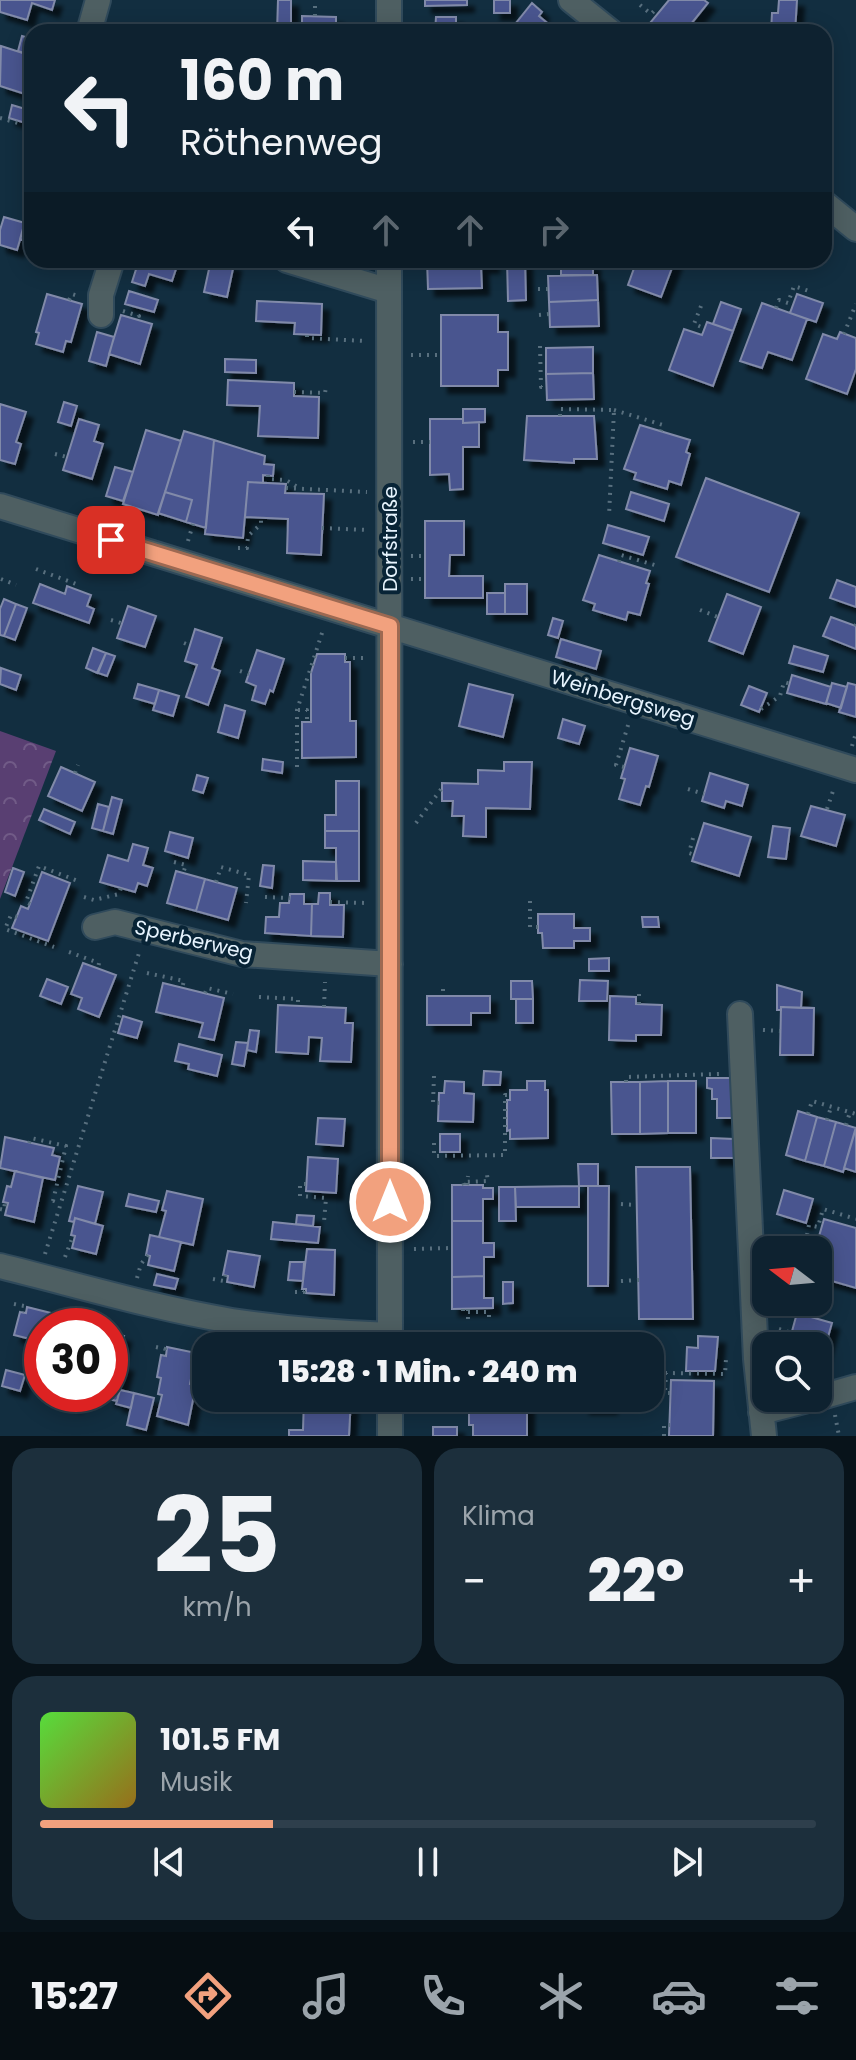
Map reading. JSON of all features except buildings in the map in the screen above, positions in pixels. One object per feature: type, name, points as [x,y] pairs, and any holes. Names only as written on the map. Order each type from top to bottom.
[{"type":"street","points":[[91,24],[98,0]]},
{"type":"street","points":[[389,0],[389,24]]},
{"type":"street","points":[[571,0],[601,24]]},
{"type":"street","points":[[832,210],[856,229]]},
{"type":"street","points":[[101,315],[101,295],[109,268]]},
{"type":"street","points":[[313,268],[389,291]]},
{"type":"street","name":"Dorfstraße","points":[[389,268],[390,1332]]},
{"type":"street","name":"Weinbergsweg","points":[[0,506],[856,770]]},
{"type":"street","name":"Sperberweg","points":[[95,927],[115,922],[242,954],[390,964]]},
{"type":"street","points":[[740,1014],[756,1359],[763,1424],[788,1412]]},
{"type":"street","points":[[0,1266],[175,1309],[317,1332]]},
{"type":"street","points":[[832,1394],[856,1387]]},
{"type":"street","points":[[390,1412],[390,1436]]},
{"type":"path","points":[[315,3],[315,16]]},
{"type":"path","points":[[640,5],[651,14],[654,11]]},
{"type":"path","points":[[0,118],[24,125]]},
{"type":"path","points":[[776,308],[779,300],[788,303],[794,286],[812,292]]},
{"type":"path","points":[[538,289],[549,289]]},
{"type":"path","points":[[844,334],[856,304]]},
{"type":"path","points":[[701,306],[694,324],[704,328]]},
{"type":"path","points":[[539,315],[550,314]]},
{"type":"path","points":[[307,335],[307,338],[389,342]]},
{"type":"path","points":[[540,346],[543,361],[541,387],[547,387]]},
{"type":"path","points":[[294,392],[325,393],[326,387]]},
{"type":"path","points":[[560,416],[560,409],[614,410],[663,425],[661,431]]},
{"type":"path","points":[[609,516],[614,410]]},
{"type":"path","points":[[55,454],[67,457]]},
{"type":"path","points":[[268,475],[268,479],[286,480],[299,488]]},
{"type":"path","points":[[286,488],[390,493]]},
{"type":"path","points":[[238,548],[247,548],[248,536],[261,524],[261,518]]},
{"type":"path","points":[[322,528],[389,531]]},
{"type":"path","points":[[619,562],[621,555],[658,566]]},
{"type":"path","points":[[36,569],[76,584],[74,588]]},
{"type":"path","points":[[1,579],[16,585]]},
{"type":"path","points":[[297,767],[297,710],[330,607]]},
{"type":"path","points":[[700,610],[718,617]]},
{"type":"path","points":[[111,620],[121,623]]},
{"type":"path","points":[[240,671],[249,674]]},
{"type":"path","points":[[761,709],[780,696],[784,682],[790,684]]},
{"type":"path","points":[[624,767],[616,765],[635,702]]},
{"type":"path","points":[[297,710],[307,710],[307,722]]},
{"type":"path","points":[[75,773],[78,765]]},
{"type":"path","points":[[416,823],[442,788]]},
{"type":"path","points":[[688,789],[704,794]]},
{"type":"path","points":[[693,838],[689,853],[695,855]]},
{"type":"path","points":[[174,862],[186,865],[183,873]]},
{"type":"path","points":[[30,904],[26,902],[39,866],[78,881]]},
{"type":"path","points":[[216,882],[221,867],[249,875],[246,903]]},
{"type":"path","points":[[84,897],[94,900],[119,894],[121,888]]},
{"type":"path","points":[[265,897],[290,898]]},
{"type":"path","points":[[530,901],[530,927],[538,927]]},
{"type":"path","points":[[330,902],[390,904]]},
{"type":"path","points":[[17,917],[11,915],[5,929],[54,947]]},
{"type":"path","points":[[38,1276],[146,930]]},
{"type":"path","points":[[69,952],[99,963],[98,968]]},
{"type":"path","points":[[147,973],[184,981],[182,988]]},
{"type":"path","points":[[205,993],[207,988],[233,994]]},
{"type":"path","points":[[443,989],[443,996]]},
{"type":"path","points":[[639,991],[639,1004]]},
{"type":"path","points":[[259,997],[298,999],[298,1006]]},
{"type":"path","points":[[626,1082],[626,1077],[681,1079],[743,1074]]},
{"type":"path","points":[[434,1076],[433,1103],[439,1103]]},
{"type":"path","points":[[434,1143],[434,1156],[505,1155],[508,1134],[505,1095],[510,1095]]},
{"type":"path","points":[[808,1114],[812,1101],[831,1106],[853,1113],[846,1125]]},
{"type":"path","points":[[827,1120],[831,1106]]},
{"type":"path","points":[[29,1143],[31,1138],[66,1146],[53,1201],[47,1200]]},
{"type":"path","points":[[468,1176],[466,1185],[463,1182],[488,1181],[487,1175]]},
{"type":"path","points":[[306,1184],[300,1184],[300,1196],[326,1198],[324,1222]]},
{"type":"path","points":[[0,1209],[4,1210],[5,1202]]},
{"type":"path","points":[[621,1204],[636,1205]]},
{"type":"path","points":[[807,1235],[809,1225],[818,1227],[823,1209],[854,1218],[849,1226]]},
{"type":"path","points":[[390,1249],[452,1248]]},
{"type":"path","points":[[213,1279],[224,1281],[225,1275]]},
{"type":"path","points":[[621,1281],[639,1280]]},
{"type":"path","points":[[295,1292],[304,1292],[304,1288]]},
{"type":"path","points":[[14,1304],[24,1306],[22,1312]]},
{"type":"path","points":[[468,1319],[466,1309],[463,1312],[489,1312],[489,1319]]},
{"type":"path","points":[[779,1329],[789,1332]]},
{"type":"path","points":[[156,1347],[165,1349],[164,1356]]},
{"type":"path","points":[[670,1393],[665,1393],[666,1373],[725,1374],[726,1359]]},
{"type":"path","points":[[664,1436],[664,1425],[670,1425]]},
{"type":"green space","points":[[0,731],[56,751],[0,899]]},
{"type":"route","points":[[111,540],[390,626],[390,1202]]}]
